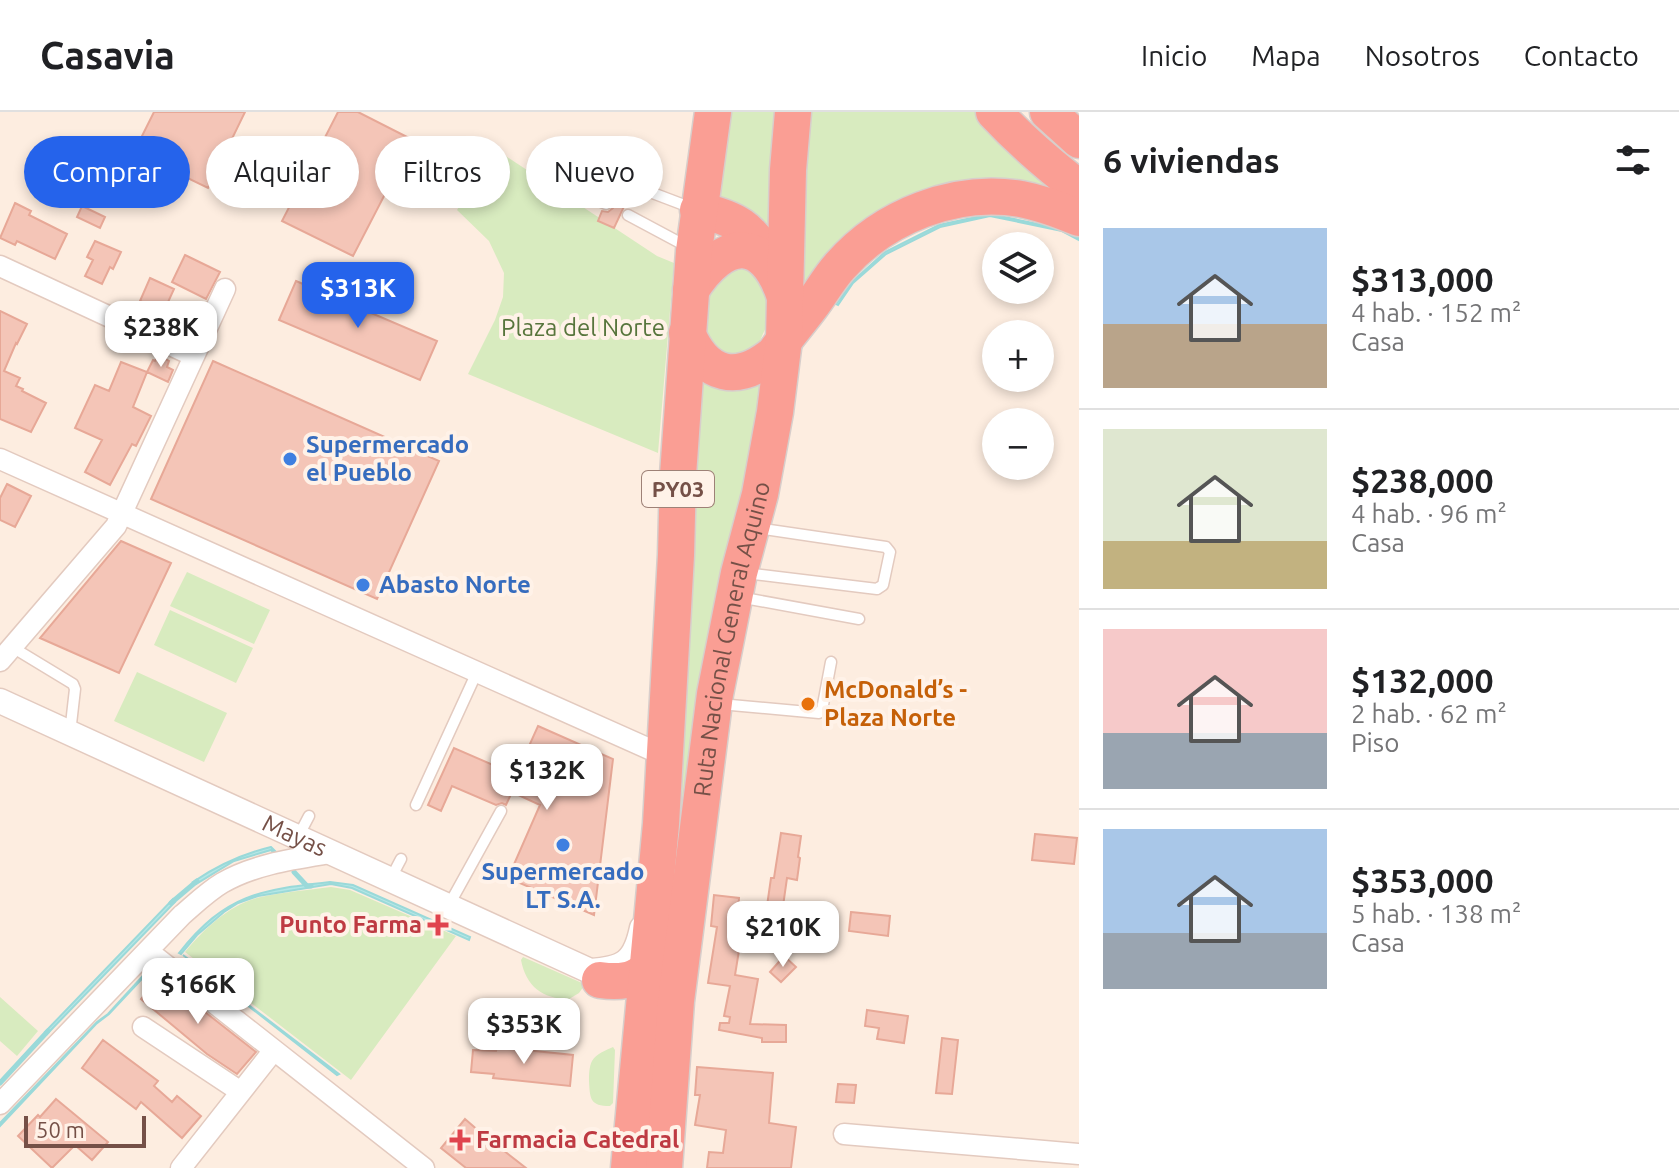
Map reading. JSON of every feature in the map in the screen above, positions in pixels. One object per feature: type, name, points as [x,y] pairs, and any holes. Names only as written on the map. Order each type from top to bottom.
[{"type":"highway","name":"Ruta Nacional General Aquino","points":[[629,1165],[665,756],[687,333],[698,210],[713,112]]},
{"type":"highway","name":"Ruta Nacional General Aquino","points":[[664,1168],[676,1001],[714,703],[736,584],[763,479],[784,340],[779,282],[793,112]]},
{"type":"highway","points":[[994,112],[1044,160],[1079,188]]},
{"type":"highway","points":[[1048,112],[1079,140]]},
{"type":"highway","points":[[687,333],[694,349],[706,362],[722,372],[742,372],[760,365],[774,354],[839,267],[856,250],[877,233],[918,211],[939,204],[980,198],[1018,199],[1048,205],[1079,218]]},
{"type":"highway","points":[[698,210],[736,221],[758,242],[779,282]]},
{"type":"highway","points":[[691,290],[706,268],[731,251],[757,254],[779,282]]},
{"type":"highway","points":[[595,976],[617,982],[648,970],[666,945],[680,900],[692,883]]},
{"type":"highway","points":[[595,976],[614,994],[624,1011],[628,1031],[627,1066],[636,1092]]},
{"type":"highway","points":[[669,1114],[671,1168]]},
{"type":"street","points":[[0,266],[194,356]]},
{"type":"street","points":[[6,654],[116,526],[225,289]]},
{"type":"street","points":[[0,459],[665,756]]},
{"type":"street","name":"Mayas","points":[[0,701],[70,733],[303,827],[331,853],[396,869],[448,906],[595,976]]},
{"type":"street","points":[[0,1104],[182,915],[222,883],[268,864],[331,853]]},
{"type":"street","points":[[595,976],[626,962],[634,952],[647,908],[654,899]]},
{"type":"street","points":[[148,951],[424,1168]]},
{"type":"street","points":[[143,1027],[241,1092]]},
{"type":"street","points":[[181,1168],[274,1050]]},
{"type":"street","points":[[844,1134],[1079,1154]]},
{"type":"lane","points":[[663,197],[698,210]]},
{"type":"lane","points":[[628,215],[694,251]]},
{"type":"lane","points":[[736,584],[877,589],[883,585],[890,552],[886,547],[751,527]]},
{"type":"lane","points":[[736,584],[859,619]]},
{"type":"lane","points":[[6,654],[71,681],[75,689],[70,733]]},
{"type":"lane","points":[[714,703],[820,713],[831,662]]},
{"type":"lane","points":[[416,805],[477,672]]},
{"type":"lane","points":[[448,906],[501,811]]},
{"type":"green space","points":[[721,112],[781,112],[771,232],[744,209],[712,195]]},
{"type":"green space","points":[[807,112],[980,112],[1079,206],[988,190],[809,291],[802,285]]},
{"type":"green space","name":"Plaza del Norte","points":[[510,159],[526,169],[526,208],[584,208],[657,256],[674,263],[658,453],[468,374],[495,320],[503,297],[504,273],[489,241],[457,210],[510,208]]},
{"type":"green space","points":[[748,263],[769,296],[766,327],[759,343],[740,357],[722,355],[710,341],[706,327],[712,284],[714,278]]},
{"type":"green space","points":[[698,374],[764,379],[667,927]]},
{"type":"green space","points":[[187,572],[270,610],[254,644],[170,606]]},
{"type":"green space","points":[[170,610],[253,648],[236,683],[154,645]]},
{"type":"green space","points":[[137,672],[227,713],[204,762],[114,721]]},
{"type":"green space","points":[[331,887],[350,890],[456,936],[351,1080],[185,952],[210,926],[250,900]]},
{"type":"green space","points":[[523,957],[584,986],[569,999],[543,994],[527,977],[521,960]]},
{"type":"green space","points":[[0,997],[38,1031],[17,1056],[0,1041]]},
{"type":"green space","points":[[613,1047],[613,1103],[603,1106],[592,1100],[590,1068],[596,1056]]},
{"type":"water","points":[[990,214],[1062,229],[1079,240],[1062,231],[990,216],[940,227],[886,254],[853,283],[836,304],[852,282],[885,252],[939,225]]},
{"type":"water","points":[[271,847],[276,852],[271,850],[234,861],[196,884],[193,882],[230,861]]},
{"type":"water","points":[[330,882],[353,885],[470,937],[469,940],[352,888],[331,884],[258,896],[238,903],[179,953],[212,918],[246,898],[283,888]]},
{"type":"water","points":[[173,899],[175,902],[47,1034],[45,1032]]},
{"type":"water","points":[[183,955],[339,1074],[337,1075]]},
{"type":"water","points":[[152,966],[109,1014],[0,1126],[0,1123]]},
{"type":"building","points":[[154,112],[245,112],[233,136],[206,136],[206,187],[190,179],[190,136],[142,136]]},
{"type":"building","points":[[338,112],[358,112],[405,136],[375,136],[375,208],[378,208],[353,256],[282,221],[289,208],[359,208],[359,136],[326,136]]},
{"type":"building","points":[[15,203],[31,211],[29,215],[67,234],[55,259],[17,241],[15,245],[0,238]]},
{"type":"building","points":[[81,208],[86,208],[105,217],[100,228],[77,217]]},
{"type":"building","points":[[613,208],[623,208],[614,228],[598,221],[602,211],[608,212]]},
{"type":"building","points":[[95,241],[121,252],[102,284],[85,276],[93,260],[87,257]]},
{"type":"building","points":[[185,255],[220,272],[206,299],[172,282]]},
{"type":"building","points":[[150,278],[174,289],[164,311],[140,301]]},
{"type":"building","points":[[296,281],[437,341],[420,380],[279,320]]},
{"type":"building","points":[[0,311],[27,324],[4,371],[20,378],[16,386],[22,391],[46,403],[31,432],[0,419]]},
{"type":"building","points":[[158,355],[169,361],[167,367],[173,370],[168,382],[147,372]]},
{"type":"building","points":[[213,361],[439,461],[377,599],[151,499]]},
{"type":"building","points":[[121,362],[147,372],[133,407],[151,416],[136,446],[132,444],[110,485],[85,472],[102,440],[75,428],[95,385],[109,391]]},
{"type":"building","points":[[7,484],[31,496],[15,527],[0,520],[0,498]]},
{"type":"building","points":[[121,541],[171,563],[119,673],[40,638]]},
{"type":"building","name":"Supermercado LT S.A.","points":[[538,726],[613,759],[594,915],[508,878],[540,805],[512,792],[506,805],[496,805],[452,786],[441,811],[428,805],[454,748],[516,775]]},
{"type":"building","points":[[781,833],[801,836],[797,880],[787,878],[782,913],[804,913],[804,933],[742,932],[735,975],[758,979],[750,1024],[786,1025],[786,1042],[762,1042],[762,1038],[719,1030],[720,1023],[729,1023],[730,1017],[724,1016],[730,986],[708,983],[717,927],[711,926],[714,895],[739,898],[738,912],[766,913]]},
{"type":"building","points":[[1035,834],[1077,838],[1074,864],[1032,860]]},
{"type":"building","points":[[851,912],[890,916],[888,936],[849,931]]},
{"type":"building","points":[[784,956],[796,967],[781,982],[770,972]]},
{"type":"building","points":[[159,976],[256,1052],[237,1074],[207,1054],[141,999]]},
{"type":"building","points":[[867,1010],[908,1016],[904,1043],[877,1039],[879,1028],[865,1026]]},
{"type":"building","points":[[942,1038],[958,1040],[952,1094],[936,1093]]},
{"type":"building","points":[[103,1040],[158,1081],[154,1086],[172,1102],[177,1096],[201,1116],[182,1138],[141,1102],[136,1109],[82,1068]]},
{"type":"building","points":[[497,1047],[573,1055],[570,1086],[493,1078],[494,1074],[471,1072],[473,1050],[496,1051]]},
{"type":"building","points":[[697,1067],[773,1073],[769,1123],[796,1127],[791,1168],[707,1168],[709,1152],[723,1153],[726,1130],[695,1125],[700,1095],[695,1095]]},
{"type":"building","points":[[838,1084],[856,1085],[854,1103],[836,1102]]},
{"type":"building","points":[[56,1099],[108,1142],[92,1160],[75,1145],[52,1168],[18,1136]]},
{"type":"building","points":[[465,1119],[526,1168],[466,1168],[441,1148]]},
{"type":"waterway","points":[[294,872],[307,886],[311,886]]},
{"type":"waterway","points":[[171,903],[197,881]]},
{"type":"waterway","points":[[0,1083],[48,1031]]},
{"type":"place","name":"Supermercado el Pueblo","points":[[290,459]]},
{"type":"place","name":"Abasto Norte","points":[[363,585]]},
{"type":"place","name":"McDonald’s - Plaza Norte","points":[[808,704]]},
{"type":"place","name":"Supermercado LT S.A.","points":[[563,845]]},
{"type":"place","name":"Punto Farma","points":[[438,925]]},
{"type":"place","name":"Farmacia Catedral","points":[[460,1140]]}]
